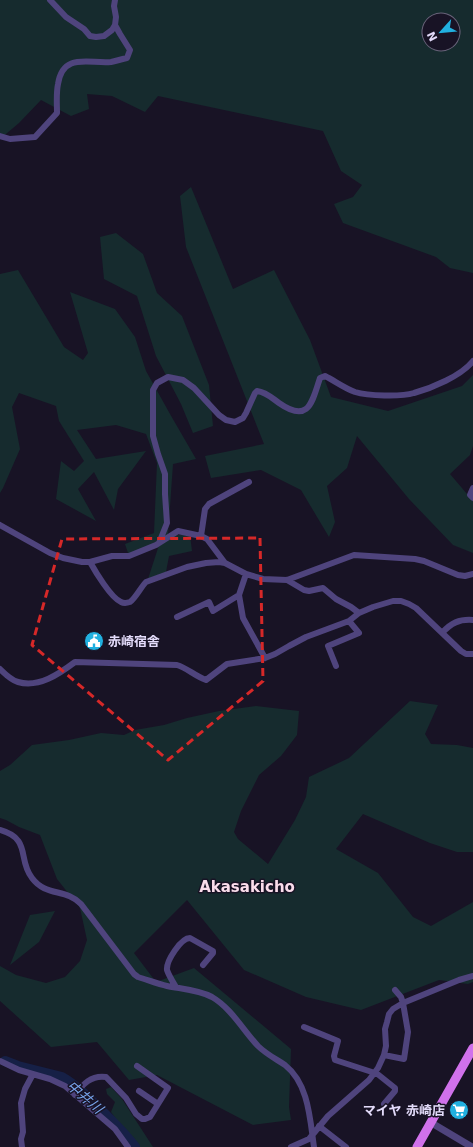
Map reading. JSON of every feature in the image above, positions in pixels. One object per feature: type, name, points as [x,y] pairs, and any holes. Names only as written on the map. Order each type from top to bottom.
[{"type":"main road","points":[[417,1147],[473,1048]]},
{"type":"street","points":[[50,0],[66,16],[84,28],[90,36],[96,37],[104,36],[112,30],[115,25],[115,0]]},
{"type":"street","points":[[0,136],[10,139],[35,137],[57,113],[58,84],[61,72],[67,66],[81,61],[111,62],[127,58],[130,50],[115,25]]},
{"type":"street","points":[[159,543],[167,523],[165,474],[153,436],[153,390],[157,383],[168,377],[183,380],[194,388],[219,415],[226,420],[235,422],[243,418],[257,391],[263,392],[292,411],[299,412],[306,410],[309,406],[320,378],[325,376],[341,386],[356,392],[402,395],[413,394],[432,387],[454,376],[473,361]]},
{"type":"street","points":[[201,536],[205,509],[209,504],[249,482]]},
{"type":"street","points":[[473,488],[470,495],[473,498]]},
{"type":"street","points":[[0,525],[50,553],[63,558],[82,562],[90,562],[112,556],[129,556],[159,543],[178,531],[201,536],[207,539],[225,563]]},
{"type":"street","points":[[90,562],[115,598],[120,602],[125,603],[134,599],[141,587],[146,582],[187,567],[206,563],[225,563],[246,574],[263,579],[287,580],[354,555],[415,559],[458,575],[465,576],[473,574]]},
{"type":"street","points":[[246,574],[239,595],[243,618],[265,658]]},
{"type":"street","points":[[287,580],[304,590],[309,591],[323,588],[336,599],[359,613]]},
{"type":"street","points":[[177,617],[208,602],[213,611],[239,595]]},
{"type":"street","points":[[0,669],[17,682],[28,684],[47,679],[61,672],[75,662],[177,665],[206,680],[227,664],[265,658],[306,637],[349,621],[359,613],[393,601],[400,601],[416,608],[461,651],[466,654],[473,654]]},
{"type":"street","points":[[442,633],[452,624],[473,620]]},
{"type":"street","points":[[336,666],[328,646],[359,633],[349,621]]},
{"type":"street","points":[[0,830],[15,836],[20,843],[23,849],[28,872],[33,880],[40,887],[48,891],[67,894],[76,899],[134,974],[138,977],[167,986],[205,994],[212,998],[228,1010],[263,1051],[292,1072],[302,1088],[306,1098],[314,1147]]},
{"type":"street","points":[[176,987],[169,974],[167,965],[184,939],[190,938],[213,951],[203,965]]},
{"type":"street","points":[[291,1147],[309,1139],[328,1116],[369,1080],[375,1072],[384,1055],[386,1046],[385,1030],[393,1009],[403,1003],[459,980],[473,976]]},
{"type":"street","points":[[384,1055],[404,1059],[408,1032],[403,1003],[395,990]]},
{"type":"street","points":[[304,1027],[338,1041],[334,1056],[335,1060],[375,1072],[395,1088],[395,1091],[384,1104]]},
{"type":"street","points":[[0,1061],[19,1070],[58,1082],[76,1094],[115,1129],[128,1147]]},
{"type":"street","points":[[76,1094],[90,1079],[106,1077],[126,1098],[136,1114],[142,1119],[150,1117],[168,1088],[137,1066]]},
{"type":"street","points":[[22,1147],[21,1139],[23,1132],[21,1103],[25,1089],[32,1074]]},
{"type":"street","points":[[139,1091],[158,1104]]},
{"type":"street","points":[[430,1122],[472,1147]]},
{"type":"street","points":[[319,1126],[346,1147]]},
{"type":"highlighted area","points":[[260,538],[263,681],[168,760],[32,645],[62,539]]},
{"type":"green space","points":[[0,0],[473,0],[473,273],[450,268],[436,257],[343,223],[334,204],[353,197],[362,185],[341,171],[323,131],[158,96],[145,112],[112,96],[87,94],[89,109],[71,116],[41,100],[19,123],[0,139]]},
{"type":"green space","points":[[191,187],[233,289],[274,270],[310,340],[331,397],[388,411],[462,386],[473,375],[473,446],[470,455],[450,474],[473,501],[473,553],[453,545],[409,499],[357,436],[347,468],[327,486],[335,522],[329,537],[301,490],[261,470],[211,478],[205,456],[264,444],[186,247],[180,196]]},
{"type":"green space","points":[[116,233],[143,254],[157,293],[182,316],[209,385],[213,426],[193,433],[181,404],[156,356],[137,296],[104,279],[100,237]]},
{"type":"green space","points":[[18,270],[64,347],[83,360],[88,353],[70,292],[115,309],[135,337],[146,371],[196,459],[173,464],[168,535],[190,535],[192,551],[169,556],[166,572],[148,579],[159,545],[129,556],[125,544],[154,533],[157,463],[146,434],[116,425],[77,430],[96,459],[146,451],[118,489],[114,510],[94,472],[78,489],[96,521],[56,499],[61,461],[74,471],[84,461],[59,421],[56,406],[19,393],[12,407],[20,449],[0,493],[0,274]]},
{"type":"green space","points":[[410,701],[438,705],[425,734],[431,744],[457,745],[473,748],[473,852],[457,852],[430,843],[363,814],[336,849],[378,873],[413,917],[431,926],[473,902],[473,982],[468,984],[439,980],[361,1010],[306,997],[244,970],[187,900],[134,953],[156,982],[194,968],[291,1049],[289,1107],[291,1120],[253,1125],[157,1075],[129,1080],[97,1042],[51,1047],[0,1001],[0,966],[16,975],[46,983],[65,977],[80,961],[87,940],[80,908],[57,879],[40,835],[0,818],[0,771],[10,765],[32,745],[69,740],[101,733],[124,735],[135,730],[164,725],[187,718],[219,711],[256,706],[299,711],[297,735],[281,756],[259,775],[241,811],[234,832],[238,839],[268,864],[295,820],[306,797],[309,777],[349,758]]},
{"type":"green space","points":[[55,911],[39,942],[10,965],[30,915]]},
{"type":"green space","points":[[111,1087],[122,1099],[153,1147],[137,1147],[124,1127],[111,1112],[115,1102],[107,1094],[106,1089]]},
{"type":"waterway","name":"中井川","points":[[5,1061],[18,1066],[62,1077],[67,1080],[96,1105],[123,1132],[135,1147]]},
{"type":"place","name":"赤崎宿舎","points":[[94,641]]},
{"type":"place","name":"マイヤ 赤崎店","points":[[459,1110]]},
{"type":"district","name":"Akasakicho","points":[[247,887]]}]
